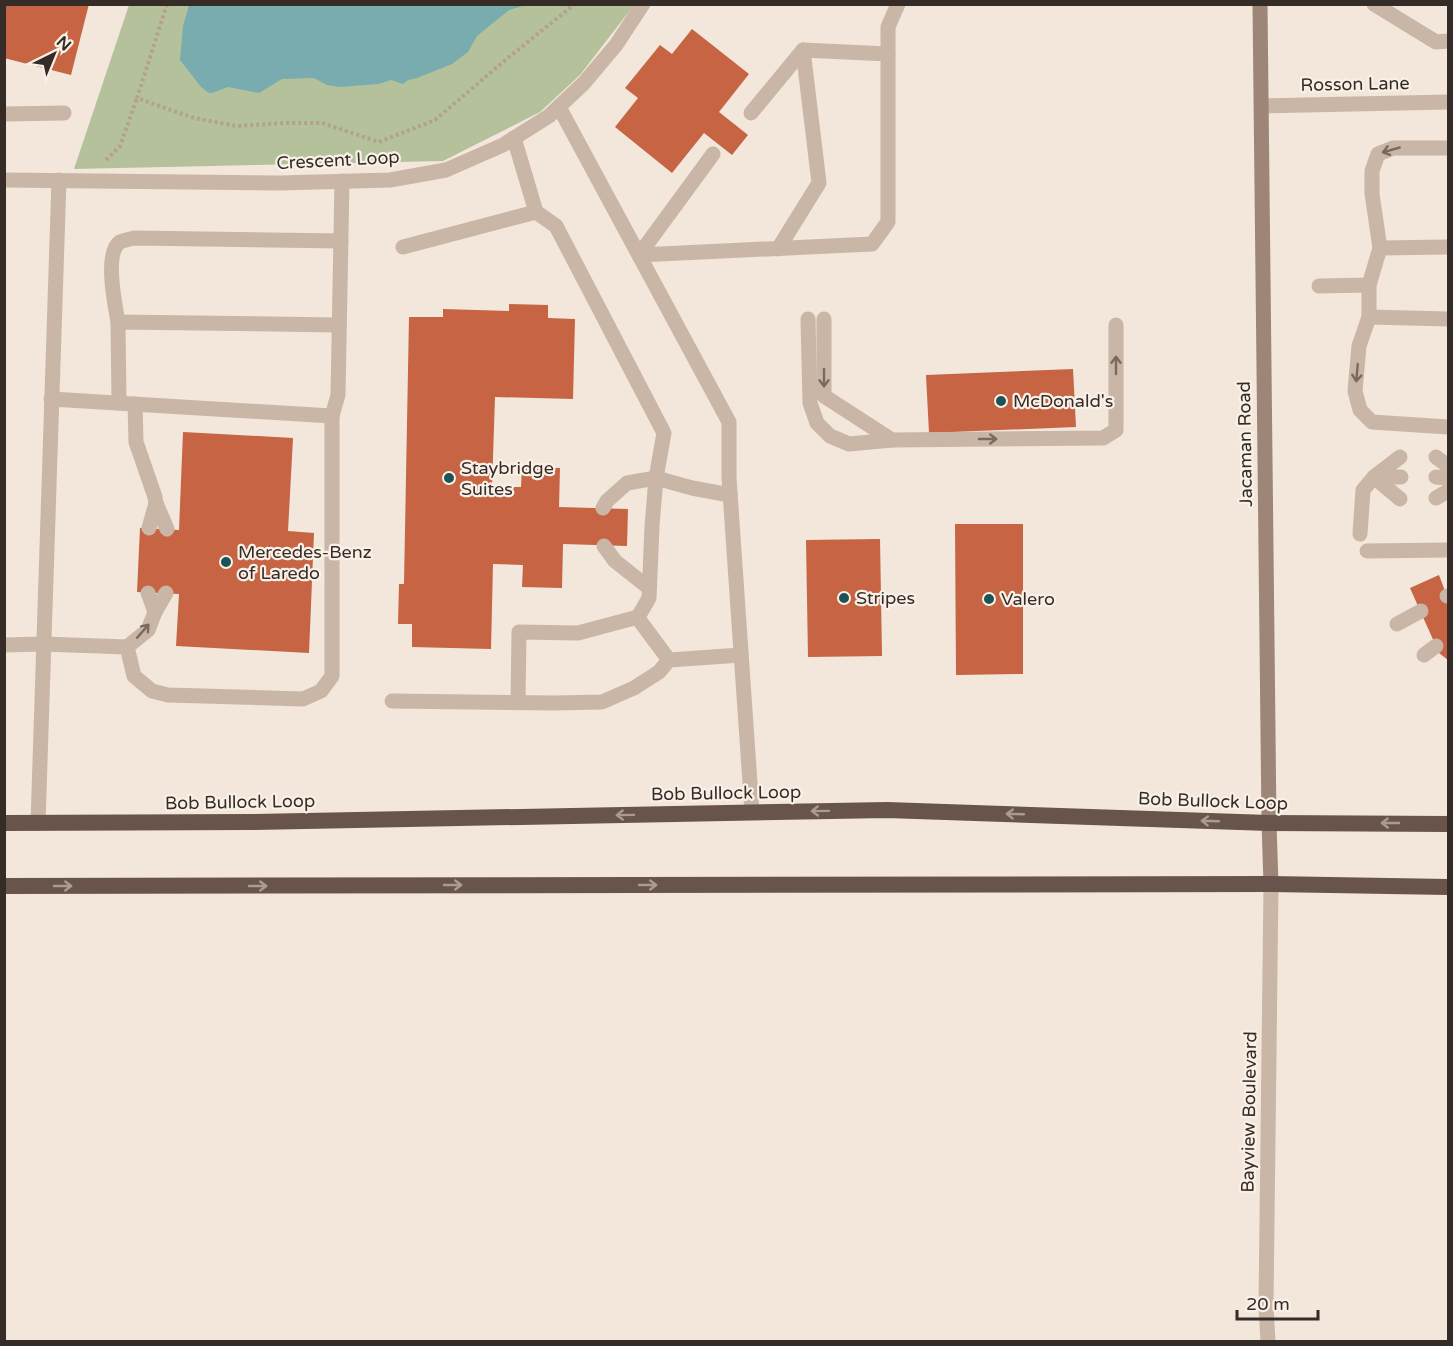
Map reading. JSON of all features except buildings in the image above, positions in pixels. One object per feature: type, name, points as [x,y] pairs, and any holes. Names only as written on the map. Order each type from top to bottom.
[{"type":"highway","name":"Bob Bullock Loop","points":[[4,823],[262,822],[887,810],[1269,823],[1449,824]]},
{"type":"highway","points":[[4,886],[1271,884],[1449,887]]},
{"type":"main road","name":"Jacaman Road","points":[[1260,4],[1271,884]]},
{"type":"street","name":"Crescent Loop","points":[[4,180],[280,183],[390,180],[446,170],[503,145],[549,116],[584,83],[616,45],[644,4]]},
{"type":"street","points":[[639,255],[872,243],[888,222],[888,27],[898,4]]},
{"type":"street","points":[[1374,4],[1436,42],[1449,41]]},
{"type":"street","points":[[803,50],[888,54]]},
{"type":"street","points":[[751,113],[803,50]]},
{"type":"street","points":[[778,249],[819,183],[803,50]]},
{"type":"street","name":"Rosson Lane","points":[[1262,106],[1449,102]]},
{"type":"street","points":[[559,107],[729,422],[730,495],[752,812]]},
{"type":"street","points":[[4,114],[64,113]]},
{"type":"street","points":[[514,138],[536,212],[556,226],[664,433],[656,478],[650,598],[636,617],[578,633],[519,632],[518,702]]},
{"type":"street","points":[[1449,148],[1393,148],[1378,154],[1372,171],[1372,194],[1380,248],[1369,285],[1370,316],[1359,346],[1355,391],[1360,410],[1372,422],[1449,427]]},
{"type":"street","points":[[639,255],[713,154]]},
{"type":"street","points":[[38,823],[59,180]]},
{"type":"street","points":[[127,647],[134,676],[152,691],[168,695],[303,699],[321,692],[332,676],[332,416],[338,395],[342,181]]},
{"type":"street","points":[[403,248],[536,212]]},
{"type":"street","points":[[119,403],[118,322],[112,284],[113,251],[120,242],[134,238],[341,241]]},
{"type":"street","points":[[1380,248],[1449,246]]},
{"type":"street","points":[[1319,286],[1369,285]]},
{"type":"street","points":[[1370,316],[1449,319]]},
{"type":"street","points":[[808,319],[810,403],[817,423],[831,436],[849,444],[892,440],[1103,438],[1116,429],[1116,325]]},
{"type":"street","points":[[824,319],[824,396],[892,440]]},
{"type":"street","points":[[118,322],[339,325]]},
{"type":"street","points":[[51,399],[332,416]]},
{"type":"street","points":[[135,404],[136,442],[167,529]]},
{"type":"street","points":[[1360,534],[1363,490],[1374,477],[1400,458]]},
{"type":"street","points":[[1374,477],[1401,477]]},
{"type":"street","points":[[1374,477],[1400,499]]},
{"type":"street","points":[[603,508],[607,501],[627,483],[656,478],[730,495]]},
{"type":"street","points":[[149,528],[155,500]]},
{"type":"street","points":[[604,546],[615,561],[649,588]]},
{"type":"street","points":[[1367,551],[1449,550]]},
{"type":"street","points":[[148,593],[155,612]]},
{"type":"street","points":[[4,645],[127,647],[148,630],[166,594]]},
{"type":"street","points":[[1397,624],[1421,611]]},
{"type":"street","points":[[636,617],[669,660]]},
{"type":"street","points":[[392,701],[602,702],[634,688],[659,672],[669,660],[741,655]]},
{"type":"street","name":"Bayview Boulevard","points":[[1268,1341],[1266,1306],[1271,884]]},
{"type":"path","points":[[85,180],[120,146],[167,4]]},
{"type":"path","points":[[137,98],[194,118],[237,126],[322,123],[379,142],[435,120],[516,50],[574,4]]},
{"type":"green space","points":[[129,5],[634,5],[580,75],[540,112],[443,161],[74,169]]},
{"type":"water","points":[[189,4],[526,5],[509,10],[477,36],[468,52],[452,64],[408,80],[403,84],[391,80],[379,84],[340,87],[327,85],[314,78],[282,79],[259,93],[228,87],[209,93],[201,87],[180,60],[183,26]]},
{"type":"place","name":"McDonald's","points":[[1001,401]]},
{"type":"place","name":"Staybridge Suites","points":[[449,478]]},
{"type":"place","name":"Mercedes-Benz of Laredo","points":[[226,562]]},
{"type":"place","name":"Stripes","points":[[844,598]]},
{"type":"place","name":"Valero","points":[[989,599]]}]
